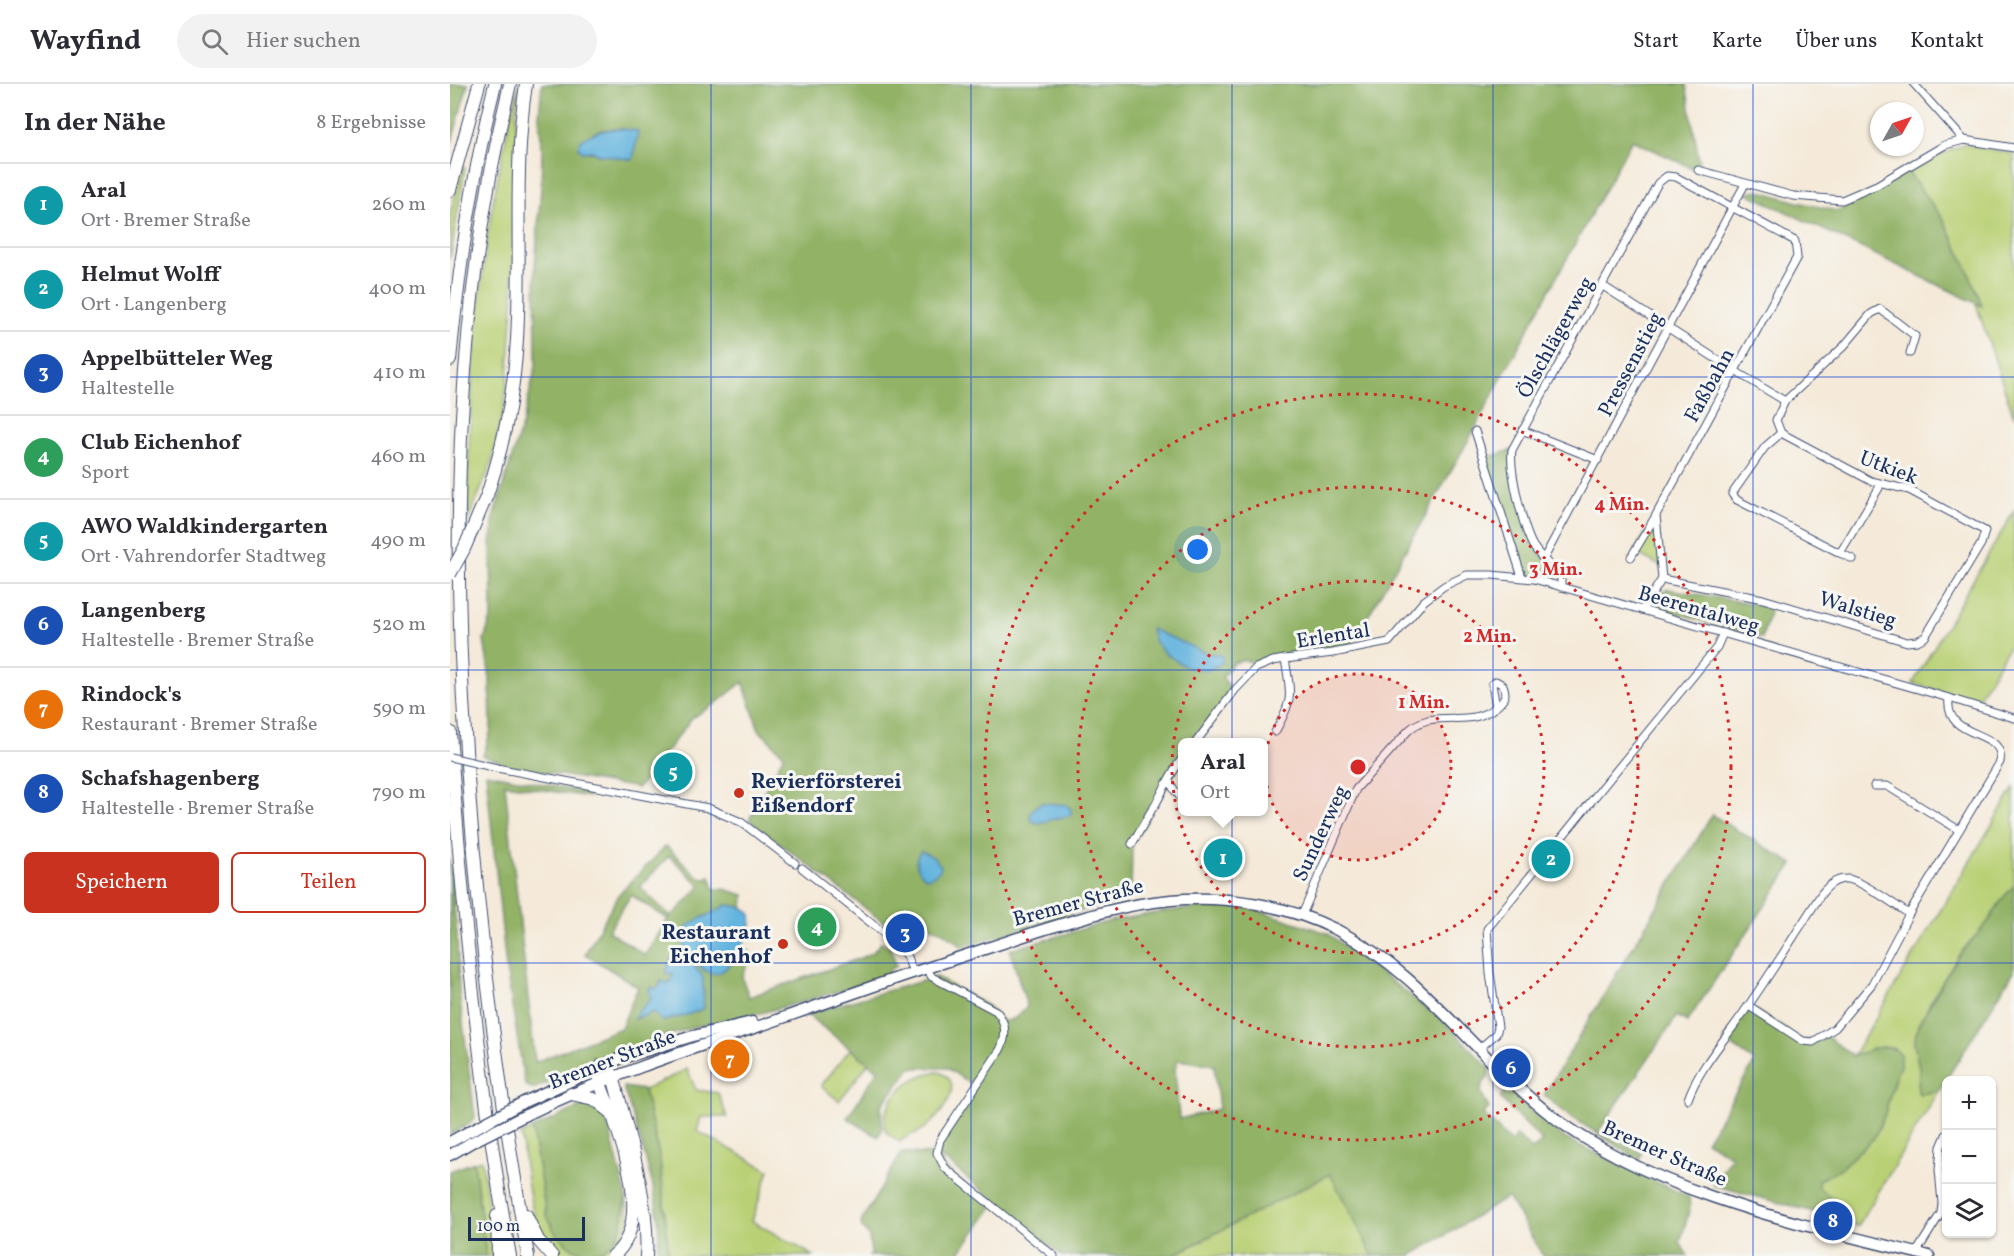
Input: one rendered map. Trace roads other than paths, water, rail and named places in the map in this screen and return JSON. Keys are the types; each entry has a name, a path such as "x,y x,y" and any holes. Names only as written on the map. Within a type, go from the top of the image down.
{"highway":[{"path":"450,190 479,84"},
{"path":"450,360 462,249 482,134 495,84"},
{"path":"510,84 496,137 482,213 472,288 461,412 458,538 462,689 484,962 514,1177 528,1256"},
{"path":"450,574 464,549 487,495 501,453 509,407 517,340 519,147 526,84"},
{"path":"450,732 470,972 496,1179 510,1256"},
{"path":"613,1256 628,1237 632,1227 633,1209 629,1177 612,1113 600,1081 599,1073 602,1065 613,1076 642,1198 647,1240 646,1256"},
{"path":"570,1094 594,1099 612,1113"},
{"path":"514,1177 533,1230 543,1248 552,1256"},
{"path":"496,1179 498,1256"}],"main road":[{"name":"Bremer Straße","path":"450,1155 525,1115 600,1081 913,972 1128,905 1173,899 1209,899 1261,904 1302,915 1337,930 1373,952 1401,973 1445,1013 1544,1110 1603,1150 1649,1172 1736,1205 1887,1250 1929,1256"},
{"name":"Bremer Straße","path":"450,1142 524,1101 602,1065 693,1036 794,1014"}],"street":[{"path":"1914,84 1964,140"},
{"path":"1698,170 1793,196 1842,200 1877,184 1945,146 1964,140 2014,148"},
{"name":"Ölschlägerweg","path":"1561,586 1559,574 1543,560 1532,544 1526,529 1511,463 1512,450 1521,429 1603,286 1658,183 1667,176 1676,177 1734,207"},
{"name":"Pressenstieg","path":"1543,560 1745,184"},
{"name":"Faßbahn","path":"1631,557 1797,257 1795,241 1734,207"},
{"path":"1603,286 1785,401"},
{"path":"1853,559 1737,500 1732,494 1765,447 1781,433 1776,420 1785,401 1844,346 1871,314 1880,309 1915,336 1910,352"},
{"path":"1521,429 1598,460"},
{"path":"1475,431 1522,577"},
{"name":"Utkiek","path":"1781,433 1879,484 1909,490 1985,531"},
{"path":"1840,553 1879,488 1879,484"},
{"path":"1642,610 1662,579 1656,515"},
{"name":"Walstieg","path":"1662,579 1763,598 1912,642 1921,639 1930,630 1981,544 1985,531"},
{"name":"Erlental","path":"1199,738 1248,675 1264,665 1285,659 1333,653 1389,642 1424,601 1444,585 1467,575 1522,577"},
{"name":"Beerentalweg","path":"1522,577 1561,586 2014,718"},
{"path":"1479,1048 1496,1034 1498,1027 1490,973 1487,928 1717,646 1723,633"},
{"path":"1275,732 1288,708 1291,695 1285,659"},
{"path":"1749,1006 1790,1034 1803,1041 1813,1042 1835,1028 1866,993 1909,914 1999,765 2001,756 1999,748 1995,743 1953,720 1949,711 1949,698"},
{"name":"Sunderweg","path":"1302,915 1356,789 1408,731 1415,724 1430,720 1482,716 1496,707"},
{"path":"450,756 497,768 708,807 741,822 795,863"},
{"path":"1132,844 1178,764"},
{"path":"1169,780 1178,794"},
{"path":"1874,786 1887,786 1959,830"},
{"path":"802,868 896,943 907,957 913,972"},
{"path":"1688,1099 1691,1089 1703,1071 1749,1006 1822,893 1833,882 1847,879 1857,881 1909,914"},
{"path":"926,968 932,977 996,1011 1001,1016 1005,1029 1004,1042 1000,1050 940,1140 937,1154 945,1168 1054,1256"},
{"path":"1916,1253 1941,1213 1939,1170 1942,1145"}],"water":[{"path":"623,129 638,131 633,160 597,154 592,151 583,152 578,148 581,140 592,134"},
{"path":"1151,629 1206,653 1220,655 1223,659 1222,663 1208,670 1186,667 1166,654 1155,642"},
{"path":"1041,803 1067,805 1071,810 1071,815 1038,823 1032,821 1030,816 1033,809"},
{"path":"921,851 933,857 941,866 940,870 927,878 916,862"},
{"path":"726,905 741,907 750,913 750,928 728,966 717,973 707,972 682,942 682,934 693,922"},
{"path":"684,952 703,977 704,1008 664,1021 654,1012 634,1019 651,999 649,988 657,989 662,981 671,982 673,973 666,974 669,964 674,954"}],"place":[{"name":"AWO Waldkindergarten","path":"673,772"},
{"name":"Revierförsterei Eißendorf","path":"739,793"},
{"name":"Aral","path":"1223,858"},
{"name":"Helmut Wolff","path":"1551,859"},
{"name":"Club Eichenhof","path":"817,927"},
{"name":"Appelbütteler Weg","path":"905,933"},
{"name":"Restaurant Eichenhof","path":"783,944"},
{"name":"Rindock's","path":"730,1059"},
{"name":"Langenberg","path":"1511,1068"},
{"name":"Schafshagenberg","path":"1833,1221"}]}
